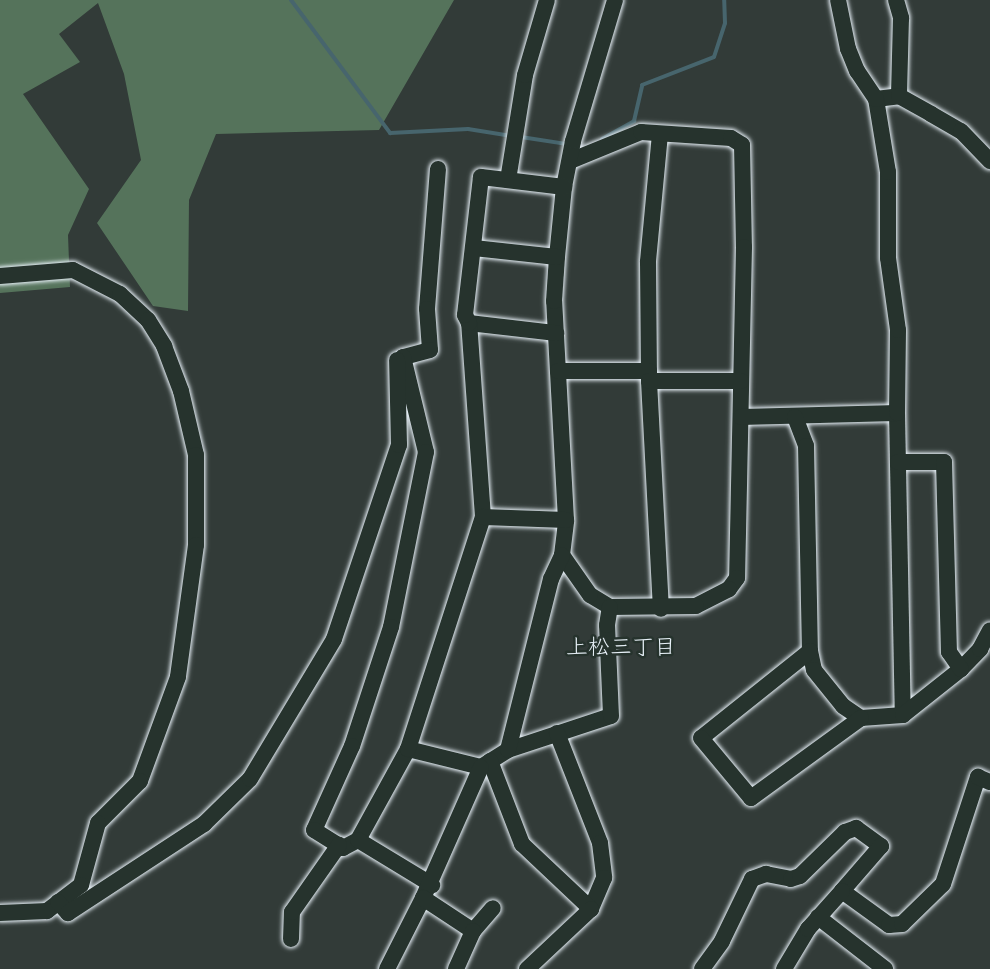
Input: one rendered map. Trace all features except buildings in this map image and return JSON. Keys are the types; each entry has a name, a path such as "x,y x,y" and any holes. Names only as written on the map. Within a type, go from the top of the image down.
{"street":[{"path":"508,180 525,75 547,0"},
{"path":"508,750 551,579 562,555 566,520 556,333 557,257 564,187 595,60 615,0"},
{"path":"838,0 856,71 876,99 888,172 888,258 898,330 897,413 903,715"},
{"path":"896,0 901,18 898,96"},
{"path":"876,99 898,96 961,130 990,161"},
{"path":"562,555 590,595 610,607 661,609 696,606 729,589 737,578 741,417 742,145 731,138 641,132 570,161"},
{"path":"660,134 648,262 649,376 661,609"},
{"path":"58,902 68,913 204,824 250,779 334,639 396,454 397,358 430,350 427,309 438,169"},
{"path":"403,357 426,452 391,627 352,746 314,830 343,848 358,840 408,749 483,517 469,323 465,315 481,177 564,187"},
{"path":"474,248 557,257"},
{"path":"0,276 73,270 127,300 148,320 164,346 181,391 195,455 196,545 178,677 140,780 98,823 81,885 46,910 0,913"},
{"path":"469,323 556,333"},
{"path":"558,371 741,381"},
{"path":"741,417 897,413"},
{"path":"795,417 806,446 810,651 814,670 843,706 861,718"},
{"path":"898,462 944,462 949,652 961,669"},
{"path":"483,517 566,520"},
{"path":"387,969 428,892 485,764 508,750 611,716 607,625 610,607"},
{"path":"810,651 701,738 751,798 861,718 903,715 961,669 981,649 990,630"},
{"path":"527,969 591,909 604,878 600,843 557,733"},
{"path":"408,749 485,764"},
{"path":"485,764 522,844 591,909"},
{"path":"842,891 889,925 902,924 943,884 978,777 990,782"},
{"path":"702,969 722,941 752,879 766,874 791,879 800,876 845,832 856,828 881,846 818,917 784,969"},
{"path":"358,840 428,892 473,931"},
{"path":"291,939 292,912 339,845"},
{"path":"456,969 473,931 493,908"},
{"path":"818,917 885,969"}],"green space":[{"path":"0,0 454,0 379,130 216,134 189,200 188,311 153,306 97,223 141,160 124,74 98,3 59,34 80,62 23,94 89,189 68,235 70,287 0,293"}],"waterway":[{"path":"291,0 390,133 468,129 511,136"},
{"path":"602,139 634,121 642,85 714,57 725,23 724,0"},
{"path":"521,137 567,144"}],"district":[{"name":"上松三丁目","path":"621,651"}]}
